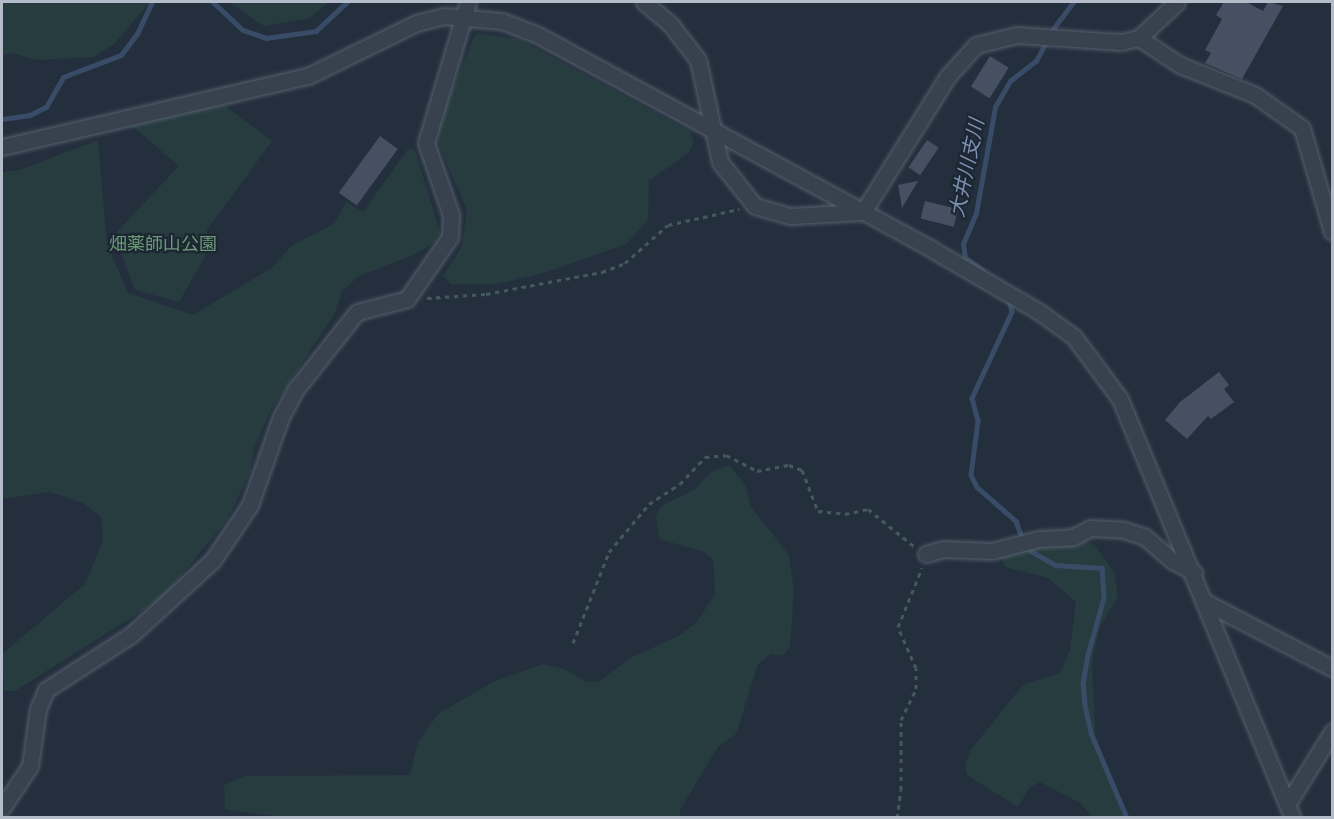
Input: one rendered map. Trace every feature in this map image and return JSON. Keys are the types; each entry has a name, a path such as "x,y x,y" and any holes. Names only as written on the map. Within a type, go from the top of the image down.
{"street":[{"path":"644,2 671,25 698,60 717,134 720,162 755,206 791,216 863,212"},
{"path":"863,212 964,57 989,39 1041,36 1096,43 1139,38 1177,2"},
{"path":"2,808 30,766 38,709 46,690 138,630 213,560 250,505 281,417 296,389 357,312 407,299 450,237 451,215 426,143 466,9"},
{"path":"2,147 308,76 416,23 466,9 536,34 933,250 1038,311 1074,337 1120,399 1207,603 1291,810"},
{"path":"1139,38 1180,65 1255,95 1302,128 1332,232"},
{"path":"926,554 943,549 992,550 1038,539 1073,537 1091,528 1124,530 1145,537 1173,561 1194,572"},
{"path":"1207,603 1330,662"},
{"path":"1291,810 1332,732"}],"path":[{"path":"407,299 486,294 602,272 625,263 668,225 755,206"},
{"path":"573,643 609,552 649,504 680,484 705,457 726,455 757,471 789,465 802,470 818,511 845,514 868,509 926,554 898,627 916,668 916,689 901,720 901,790 897,818"}],"green space":[{"path":"2,2 150,2 114,44 94,57 37,60 12,53 2,56"},
{"path":"229,2 329,2 310,18 264,26"},
{"path":"476,33 519,39 690,131 694,142 689,152 649,181 648,220 626,244 544,273 497,284 451,284 443,276 462,246 467,210 439,145 439,120"},
{"name":"畑薬師山公園","path":"220,102 272,141 207,230 205,257 179,302 135,290 114,235 179,166 130,124"},
{"path":"98,140 107,244 128,293 193,315 273,267 291,246 334,224 346,202 363,212 408,149 415,150 440,232 434,243 413,255 359,276 342,291 335,313 269,414 254,449 251,471 227,520 163,598 15,691 4,691 2,654 85,584 103,540 101,517 83,503 50,492 2,499 2,172 20,170"},
{"path":"729,465 745,484 751,507 789,555 794,590 790,647 782,656 771,654 758,664 736,734 718,747 680,810 680,817 288,818 225,809 224,785 246,776 410,775 418,742 438,714 495,681 543,664 565,669 586,682 598,682 632,657 677,637 696,623 715,594 713,559 704,552 659,539 656,516 661,506 694,490 710,473"},
{"path":"1072,536 1094,544 1114,572 1118,596 1100,627 1092,661 1096,748 1129,817 1093,817 1080,803 1040,782 1030,787 1018,807 967,775 965,764 970,751 1017,692 1025,684 1060,673 1070,650 1076,602 1048,578 1005,567 1001,556"}],"building":[{"path":"1224,2 1246,2 1263,11 1268,2 1283,6 1242,79 1205,63 1211,53 1205,50 1222,19 1216,15"},
{"path":"990,56 1009,68 990,98 971,87"},
{"path":"380,136 398,149 357,206 339,193"},
{"path":"927,140 939,148 920,175 909,167"},
{"path":"918,181 902,208 898,185"},
{"path":"925,201 958,209 954,227 921,218"},
{"path":"1219,372 1229,385 1224,389 1234,402 1211,419 1208,416 1187,439 1165,420 1180,402"}],"waterway":[{"path":"2,119 30,115 46,107 63,77 121,55 137,34 152,2"},
{"path":"213,2 243,30 266,38 316,31 347,2"},
{"name":"大井川支川","path":"1050,33 1073,2"},
{"name":"大井川支川","path":"983,271 965,258 963,244 976,213 995,107 1010,81 1036,61 1047,40"},
{"name":"大井川支川","path":"1009,300 1012,312 972,398 978,421 971,475 977,487 1016,521 1026,548 1056,565 1102,568 1104,598 1083,682 1085,706 1091,733 1127,818"}]}
